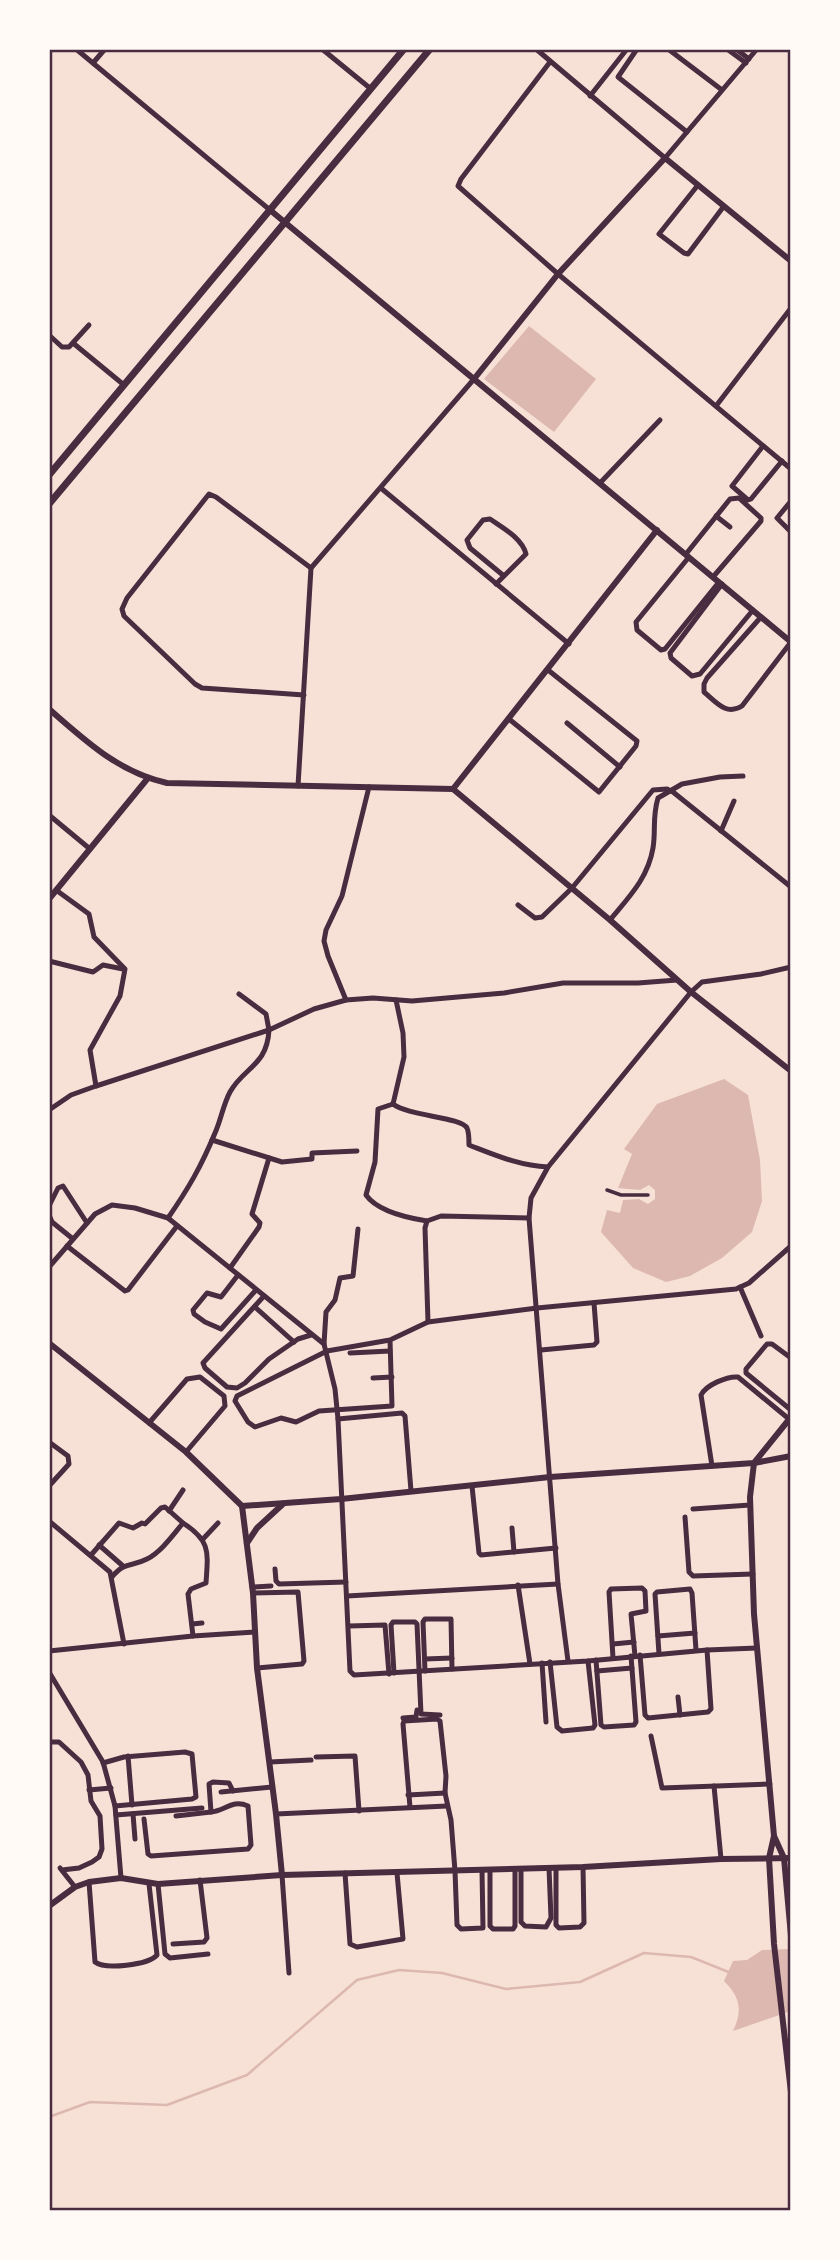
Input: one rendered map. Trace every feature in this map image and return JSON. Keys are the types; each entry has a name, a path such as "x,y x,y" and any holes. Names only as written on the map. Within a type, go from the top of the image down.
{"main road":[{"path":"49,475 403,49"},
{"path":"49,504 430,49"},
{"path":"113,398 127,411"}],"street":[{"path":"76,49 657,530 791,642 742,706 735,711 726,710 704,692 704,684 761,617"},
{"path":"93,63 105,49"},
{"path":"322,49 371,89"},
{"path":"536,49 791,261"},
{"path":"590,96 627,49"},
{"path":"637,49 618,77 687,132"},
{"path":"668,49 723,90"},
{"path":"674,49 723,90"},
{"path":"727,49 747,61"},
{"path":"736,49 747,61"},
{"path":"298,786 311,568 382,489 558,274 665,158 757,49"},
{"path":"550,62 458,186 558,274 791,469"},
{"path":"698,185 659,234 688,254 724,206"},
{"path":"716,406 791,308"},
{"path":"49,335 64,348 69,347 89,325"},
{"path":"73,343 124,385"},
{"path":"600,483 660,420"},
{"path":"763,446 732,486 748,500 783,462"},
{"path":"754,500 783,462"},
{"path":"382,489 569,644"},
{"path":"304,695 202,688 124,616 122,609 127,598 206,496 211,494 311,568"},
{"path":"712,577 761,521 761,518 738,498 730,499 716,516 636,622 637,630 657,648 665,649 720,583"},
{"path":"791,501 777,518 791,533"},
{"path":"716,516 730,527"},
{"path":"496,584 504,576 526,554 524,546 490,519 483,520 467,540 470,548 504,576"},
{"path":"453,789 657,530"},
{"path":"720,583 670,653 671,658 692,676 700,674 753,610"},
{"path":"509,719 599,792 636,746 637,741 548,670"},
{"path":"49,709 95,749 131,772 167,783 453,789 610,920 691,992 791,1071"},
{"path":"566,723 620,766"},
{"path":"610,920 644,878 653,847 653,815 658,798 682,784 743,776"},
{"path":"49,899 148,778"},
{"path":"346,1000 324,941 326,930 342,896 369,788"},
{"path":"518,905 535,918 542,917 572,888 653,790 670,791 790,883"},
{"path":"721,831 734,801"},
{"path":"49,815 90,849"},
{"path":"56,890 89,914 94,937 125,969"},
{"path":"49,961 93,972 103,965 125,969"},
{"path":"568,1661 558,1584 530,1218 531,1198 548,1167 702,982 791,967"},
{"path":"96,1086 90,1050 120,996 125,969"},
{"path":"49,1110 71,1095 269,1030 314,1009 346,1000 449,999 563,983 677,980"},
{"path":"168,1218 195,1179 234,1086 261,1059 269,1030 267,1014 239,994"},
{"path":"393,1104 404,1057 403,1033 396,1000"},
{"path":"393,1104 419,1114 459,1121 467,1128 469,1145 510,1160 548,1167"},
{"path":"393,1104 378,1109 374,1162 366,1195 370,1200 404,1217 427,1221 441,1216 530,1218"},
{"path":"212,1140 282,1162 312,1159 312,1153 357,1151"},
{"path":"230,1268 259,1227 260,1223 251,1214 269,1158"},
{"path":"49,1206 58,1188 63,1186 87,1223"},
{"path":"607,1190 621,1195 648,1195"},
{"path":"49,1267 98,1212 112,1205 123,1205 168,1218 324,1344"},
{"path":"49,1215 52,1222 73,1239"},
{"path":"427,1221 428,1322"},
{"path":"67,1246 125,1291 177,1226"},
{"path":"358,1229 353,1276 340,1278 337,1283 335,1300 326,1312 324,1344 335,1389 338,1419 350,1671 354,1675 391,1673 588,1661 696,1650 757,1648"},
{"path":"390,1340 392,1406 319,1411 296,1422 281,1418 255,1427 248,1422 234,1401 237,1396 327,1351 390,1340 428,1322 740,1287 749,1283 791,1246"},
{"path":"238,1275 221,1297 207,1293 193,1310 194,1314 218,1330 221,1329 256,1290"},
{"path":"740,1287 761,1335"},
{"path":"264,1296 203,1363 226,1387 237,1388 269,1359 294,1342 312,1335"},
{"path":"541,1350 594,1345 597,1342 594,1303"},
{"path":"255,1307 294,1342"},
{"path":"49,1343 186,1452 242,1506 253,1590 257,1668 276,1814 289,1973"},
{"path":"791,1358 772,1344 767,1344 746,1369 746,1373 791,1410"},
{"path":"350,1353 390,1351"},
{"path":"712,1466 701,1395 704,1390 732,1376 738,1377 790,1418 754,1463 750,1505 757,1648 774,1836 769,1858 774,1944 791,2092"},
{"path":"149,1423 187,1379 200,1377 224,1396 225,1406 186,1452"},
{"path":"373,1378 392,1377"},
{"path":"338,1419 402,1413 405,1416 411,1491"},
{"path":"49,1442 68,1456 69,1460 69,1464 49,1486"},
{"path":"242,1506 341,1499 550,1477 754,1463 791,1456"},
{"path":"472,1486 481,1555 556,1548"},
{"path":"169,1511 183,1490"},
{"path":"247,1543 257,1528 284,1503"},
{"path":"693,1509 750,1505"},
{"path":"91,1555 119,1523 133,1528 145,1524 161,1508 169,1511 203,1539 207,1550 206,1583 191,1589 188,1594 193,1636"},
{"path":"685,1517 689,1572 692,1576 753,1574"},
{"path":"49,1521 106,1568 112,1577 124,1644"},
{"path":"112,1577 123,1566 146,1560 183,1523"},
{"path":"203,1539 218,1523"},
{"path":"512,1528 514,1552"},
{"path":"99,1545 123,1566"},
{"path":"275,1569 276,1581 279,1584 346,1582"},
{"path":"347,1596 558,1584"},
{"path":"518,1585 530,1664"},
{"path":"253,1590 271,1586"},
{"path":"613,1658 611,1589 642,1588 645,1591 646,1611 631,1614 635,1656 645,1715 648,1718 708,1712 711,1709 707,1650"},
{"path":"659,1654 657,1592 690,1589 696,1650"},
{"path":"253,1590 298,1592 304,1661 302,1664 257,1668"},
{"path":"403,1718 416,1717 417,1714 419,1671 425,1659 425,1619 449,1618 452,1669"},
{"path":"391,1673 393,1622 415,1622 421,1714 440,1715"},
{"path":"192,1624 202,1623"},
{"path":"349,1626 382,1624 387,1627 391,1673"},
{"path":"49,1651 255,1632"},
{"path":"658,1636 695,1633"},
{"path":"612,1644 634,1642"},
{"path":"596,1660 601,1724 604,1727 634,1725 636,1722 632,1668 635,1656"},
{"path":"425,1659 452,1658"},
{"path":"550,1662 558,1727 562,1731 593,1728 595,1725 588,1661"},
{"path":"542,1663 546,1722"},
{"path":"597,1671 632,1668"},
{"path":"49,1672 103,1763 115,1806 121,1878"},
{"path":"678,1697 680,1715"},
{"path":"410,1807 403,1724 404,1721 437,1719 440,1721 446,1776 444,1793 451,1820 456,1871 457,1925 461,1929 483,1928 486,1870"},
{"path":"651,1735 662,1788 770,1784"},
{"path":"49,1742 58,1742 81,1762 88,1775 91,1801 100,1816 102,1849 99,1857 85,1866 61,1869 75,1887"},
{"path":"103,1763 128,1756 192,1754 197,1797 115,1806"},
{"path":"128,1756 132,1805"},
{"path":"270,1762 355,1756 359,1811"},
{"path":"211,1812 209,1784 229,1783 233,1791"},
{"path":"714,1786 721,1859"},
{"path":"221,1792 272,1787"},
{"path":"89,1790 111,1788"},
{"path":"408,1795 444,1793"},
{"path":"144,1819 148,1854 151,1856 248,1849 251,1845 248,1806 229,1804 219,1812 176,1816"},
{"path":"276,1814 447,1806"},
{"path":"116,1815 202,1808"},
{"path":"133,1814 135,1839"},
{"path":"774,1836 788,1858 791,1936"},
{"path":"49,1906 75,1887 89,1882 121,1878 158,1884 282,1875 583,1867 788,1858"},
{"path":"553,1868 556,1925 559,1928 580,1927 584,1923 583,1867"},
{"path":"518,1869 522,1922 525,1926 546,1927 551,1918 553,1868"},
{"path":"486,1870 490,1926 493,1929 513,1929 518,1869"},
{"path":"345,1873 350,1944 357,1947 403,1939 397,1873"},
{"path":"173,1944 204,1942 207,1938 200,1880"},
{"path":"89,1882 95,1962 99,1966 148,1962 158,1955 149,1884"},
{"path":"158,1884 165,1954 170,1958 208,1954"}],"shaded area":[{"path":"529,326 596,379 554,432 484,379"},
{"path":"724,1079 748,1095 760,1160 762,1201 752,1232 722,1258 690,1276 666,1282 633,1268 601,1232 607,1210 620,1213 623,1200 639,1199 648,1204 655,1199 655,1190 649,1185 640,1190 618,1188 632,1154 624,1149 657,1104"},
{"path":"791,1949 791,2011 733,2031 739,2010 737,1998 724,1981 733,1961 747,1960 762,1950"}],"waterway":[{"path":"49,2117 90,2102 167,2105 247,2075 357,1980 399,1970 442,1973 506,1989 580,1982 644,1953 691,1957 731,1973"}]}
